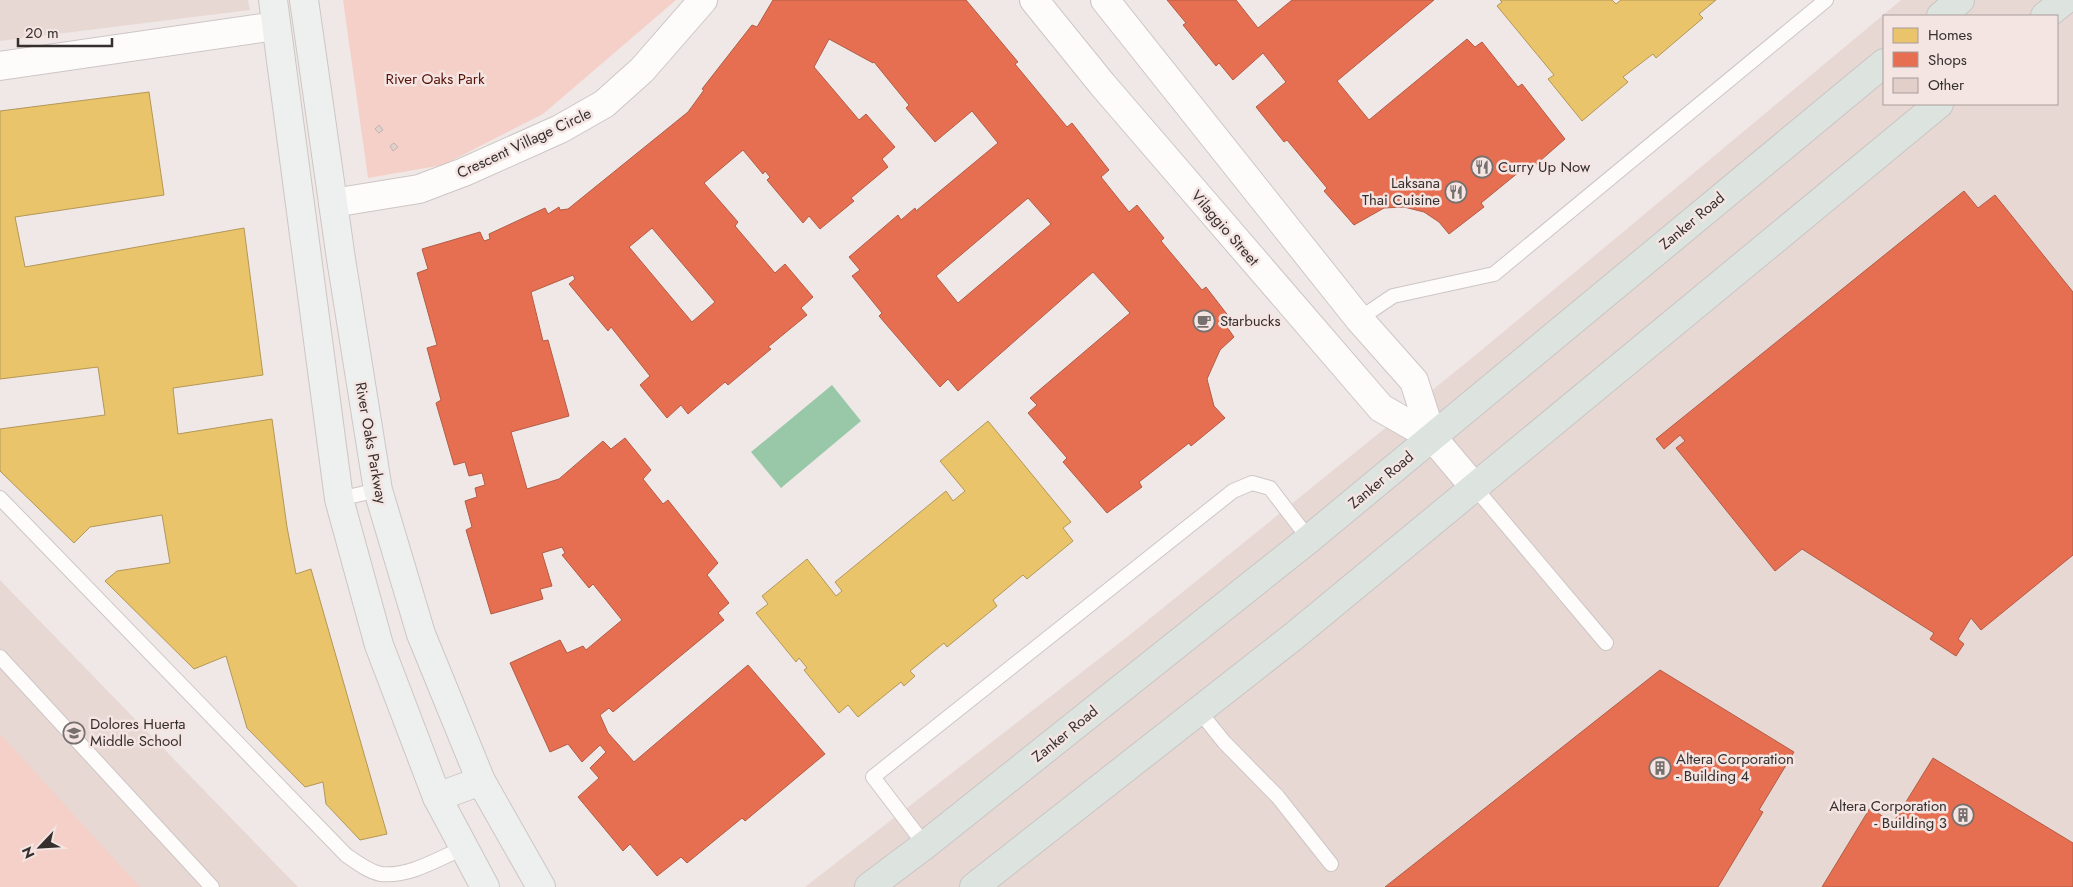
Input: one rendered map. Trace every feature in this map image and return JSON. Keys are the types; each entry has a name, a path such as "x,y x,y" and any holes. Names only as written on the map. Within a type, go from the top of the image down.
{"main road":[{"path":"1941,15 1960,0"},
{"path":"2046,15 2064,0"},
{"name":"Zanker Road","path":"869,887 925,845 1309,539 1883,64"},
{"path":"974,887 1200,712 1476,488 1938,105"}],"street":[{"name":"Crescent Village Circle","path":"333,203 419,189 464,172 560,129 604,104 629,82 642,70 703,0"},
{"name":"Vilaggio Street","path":"1034,0 1102,84 1381,408 1432,437 1476,488"},
{"name":"Vilaggio Street","path":"1105,0 1359,319 1414,381 1432,437"},
{"name":"River Oaks Parkway","path":"305,10 378,490 421,634 481,781 541,887"},
{"path":"0,66 274,13 305,10"},
{"path":"274,13 338,499 379,645 437,796 485,887"},
{"path":"437,796 481,781"}],"lane":[{"path":"1359,319 1393,296 1494,274 1826,0"},
{"path":"925,845 873,776 1233,491 1252,483 1270,488 1309,539"},
{"path":"1476,488 1606,643"},
{"path":"338,499 378,490"},
{"path":"0,498 346,855 380,874 400,873 417,868 463,848"},
{"path":"0,656 212,887"},
{"path":"1200,712 1224,742 1278,797 1331,864"}],"shaded area":[{"path":"0,0 248,0 250,10 0,41"},
{"path":"1901,0 2073,0 2073,887 805,887 1127,637 1478,353 1883,15 1883,105 2058,105 2058,15 1883,15"},
{"path":"832,385 861,421 781,488 751,452"},
{"name":"Dolores Huerta Middle School","path":"0,580 298,887 0,887"}],"green space":[{"name":"River Oaks Park","path":"343,0 676,0 543,114 443,165 368,178"},
{"path":"0,734 140,887 0,887"}],"building: Homes":[{"path":"1500,0 1612,0 1616,4 1621,0 1716,0 1699,14 1703,18 1656,58 1653,54 1623,77 1628,82 1582,121 1548,79 1554,75 1497,6 1502,2"},
{"path":"149,92 164,195 15,217 25,267 244,228 263,375 173,388 178,434 272,419 287,527 296,574 311,569 387,834 360,840 326,804 323,782 305,787 247,728 226,656 194,669 105,581 117,571 170,563 162,515 90,527 74,543 0,471 0,429 105,415 98,367 0,379 0,111"},
{"path":"988,421 1071,522 1063,528 1073,541 1027,579 1023,575 993,600 997,606 947,647 944,643 910,671 915,676 904,686 901,682 858,717 848,705 839,713 804,670 807,668 799,658 796,662 756,613 768,604 762,596 807,559 836,596 842,591 835,582 946,491 953,501 965,491 940,461"}],"building: Shops":[{"path":"773,0 966,0 1018,62 1015,64 1067,127 1072,123 1109,170 1101,177 1129,212 1137,205 1164,238 1161,241 1202,290 1206,287 1233,322 1227,327 1234,337 1220,350 1207,379 1214,406 1225,418 1191,446 1189,443 1139,482 1142,487 1107,513 1063,462 1067,458 1028,413 1037,405 1030,398 1130,313 1093,272 958,391 948,379 940,387 879,316 882,313 852,276 860,270 849,257 898,215 901,220 915,208 916,211 998,143 972,111 935,142 906,108 909,105 874,62 829,39 814,67 859,120 866,114 895,147 882,159 888,167 851,198 854,201 820,229 809,216 803,223 767,180 770,177 765,171 763,174 743,150 704,183 738,222 735,226 775,273 785,264 813,297 801,308 807,315 768,347 771,349 728,385 725,382 688,414 681,405 667,418 640,385 650,376 611,327 608,331 569,284 575,279 573,275 531,292 543,341 548,340 569,416 511,432 527,489 559,479 603,441 611,449 625,438 651,470 643,479 663,504 668,500 718,563 707,575 729,603 718,613 724,620 613,712 609,708 600,715 608,733 634,762 748,665 825,754 745,821 742,818 687,863 681,857 657,876 630,844 623,851 578,797 599,778 590,768 606,752 600,745 582,762 568,744 550,752 510,663 560,640 567,653 583,646 586,650 622,620 593,584 589,588 562,555 565,553 562,547 542,553 552,586 540,589 543,599 491,614 466,530 472,527 465,501 477,497 475,488 485,485 482,473 469,476 465,462 454,465 436,403 441,400 427,348 437,345 417,273 428,269 422,249 480,232 484,241 490,239 489,234 545,208 548,214 559,207 560,210 568,209 688,112 704,90 702,89 752,25 757,27","holes":["1028,198 1051,224 958,303 936,276","652,228 715,302 692,322 629,247"]},
{"path":"1167,0 1236,0 1258,28 1292,0 1434,0 1337,81 1369,120 1467,39 1475,47 1482,42 1518,87 1522,84 1565,139 1533,167 1530,163 1481,203 1484,207 1449,234 1439,222 1424,212 1404,207 1384,208 1354,225 1324,191 1327,188 1287,140 1284,142 1256,107 1286,82 1263,53 1233,80 1219,63 1216,66 1183,25 1186,23"},
{"path":"1964,191 1978,208 1995,195 2073,292 2073,555 1981,630 1971,618 1958,639 1964,644 1956,656 1930,639 1934,633 1802,549 1775,571 1676,448 1685,441 1680,435 1664,449 1656,439"},
{"name":"Altera Corporation - Building 4","path":"1660,670 1794,752 1759,810 1763,812 1718,887 1385,887"},
{"name":"Altera Corporation - Building 3","path":"1933,758 2073,843 2073,887 1822,887 1870,808 1893,823"}],"building: Other":[{"path":"379,125 383,130 379,133 375,129"},
{"path":"394,143 398,147 393,151 390,146"}],"place":[{"name":"Curry Up Now","path":"1482,167"},
{"name":"Laksana Thai Cuisine","path":"1456,192"},
{"name":"Starbucks","path":"1204,321"},
{"name":"Dolores Huerta Middle School","path":"74,733"},
{"name":"Altera Corporation - Building 4","path":"1660,768"},
{"name":"Altera Corporation - Building 3","path":"1963,815"}]}
